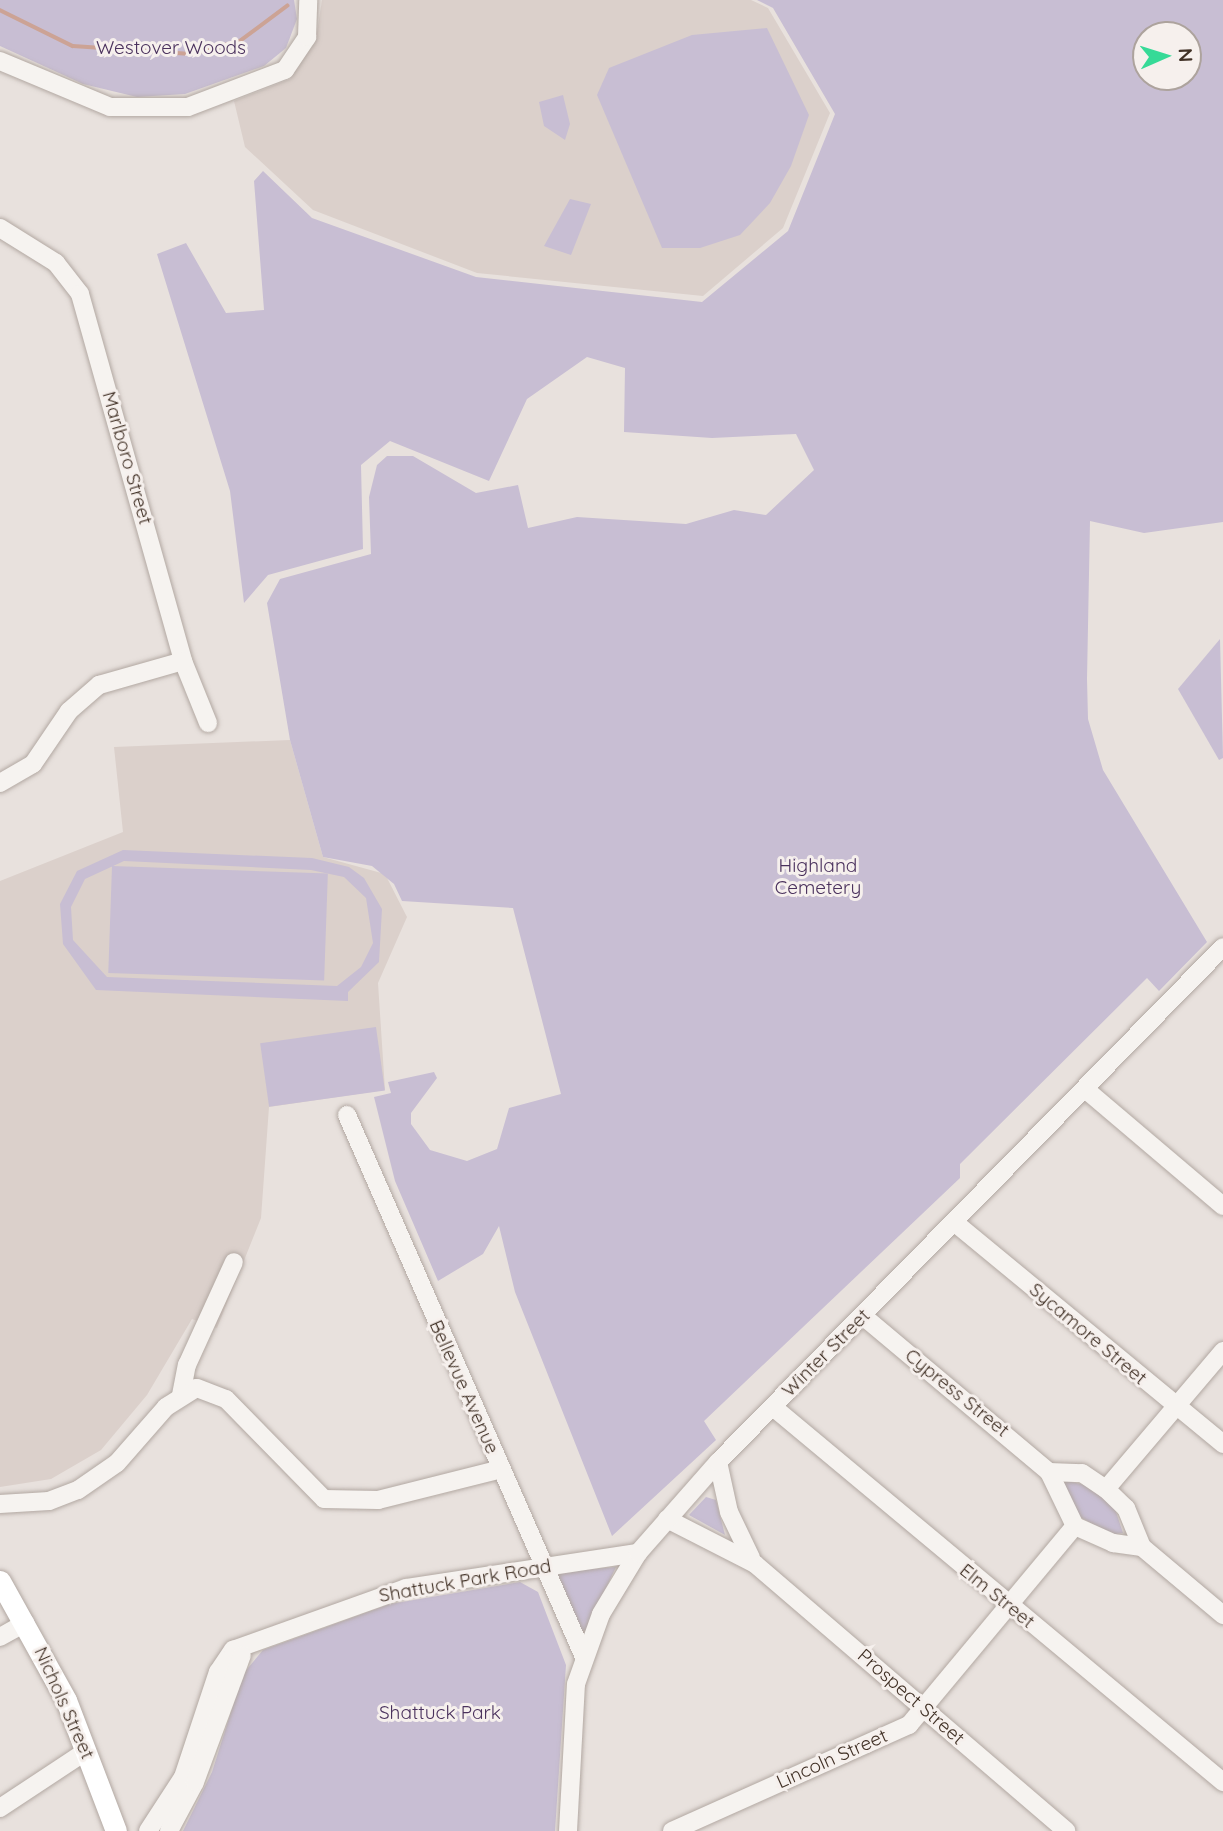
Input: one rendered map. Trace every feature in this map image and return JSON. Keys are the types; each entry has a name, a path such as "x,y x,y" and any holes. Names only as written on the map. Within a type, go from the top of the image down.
{"main road":[{"name":"Nichols Street","path":"0,1581 26,1622 86,1751 116,1831"}],"street":[{"path":"0,61 110,107 177,109 285,70 307,37 308,0"},
{"name":"Marlboro Street","path":"0,228 56,263 80,294 183,661 208,723"},
{"path":"0,783 33,764 69,711 99,685 183,661"},
{"name":"Winter Street","path":"568,1831 573,1702 584,1657 638,1553 718,1462 1223,947"},
{"path":"1085,1089 1223,1206"},
{"name":"Bellevue Avenue","path":"347,1115 584,1657"},
{"name":"Sycamore Street","path":"954,1223 1223,1444"},
{"path":"0,1520 8,1504 63,1496 92,1481 181,1395 187,1365 234,1262"},
{"name":"Cypress Street","path":"863,1316 1049,1472 1075,1525"},
{"path":"1106,1489 1223,1351"},
{"path":"181,1395 233,1409 324,1499 378,1500 501,1469"},
{"name":"Elm Street","path":"773,1407 1009,1607 1223,1782"},
{"name":"Prospect Street","path":"718,1462 736,1532 755,1564"},
{"path":"1049,1472 1082,1473 1106,1489 1126,1507 1142,1547 1223,1615"},
{"name":"Prospect Street","path":"667,1518 755,1564 1066,1831"},
{"path":"1075,1525 1113,1543 1142,1547"},
{"name":"Lincoln Street","path":"672,1831 901,1729 925,1710 1075,1525"},
{"name":"Shattuck Park Road","path":"148,1831 176,1791 232,1669 256,1640 397,1591 638,1553"},
{"path":"0,1637 26,1622"},
{"name":"Shattuck Park Road","path":"169,1831 195,1782 212,1714"},
{"path":"0,1808 86,1751"}],"shaded area":[{"path":"322,0 751,0 768,8 830,113 783,228 703,296 477,273 313,210 245,147 234,101 290,79 316,39"},
{"path":"290,740 323,857 385,874 407,917 378,983 385,1090 269,1107 261,1218 217,1328 192,1319 147,1395 101,1450 51,1479 0,1487 0,881 123,832 114,747"}],"green space":[{"name":"Westover Woods","path":"0,0 294,0 297,19 286,48 264,66 185,94 137,97 83,84 0,46"},
{"name":"Highland Cemetery","path":"757,0 1223,0 1223,522 1144,533 1090,521 1087,679 1088,719 1103,770 1207,942 1159,991 1147,978 960,1164 960,1178 704,1421 716,1440 612,1536 515,1292 499,1226 483,1254 438,1281 395,1181 374,1097 391,1093 388,1082 434,1072 437,1078 411,1113 411,1124 430,1150 467,1161 497,1149 509,1108 561,1094 513,908 402,901 394,884 372,866 323,857 290,740 267,603 280,579 371,554 369,497 377,465 387,456 413,456 476,493 518,485 528,528 577,517 686,524 734,510 766,515 814,470 796,434 712,438 624,432 625,368 587,357 527,399 489,481 390,441 361,465 363,549 268,575 244,603 230,491 157,254 186,243 226,313 264,310 254,181 263,171 312,218 476,277 702,302 788,231 835,114 773,8"},
{"path":"767,28 809,115 791,166 770,203 740,235 700,248 662,248 597,95 609,68 692,35"},
{"path":"563,95 570,124 565,140 544,126 539,102"},
{"path":"570,199 591,204 571,255 544,246"},
{"path":"1220,639 1223,758 1219,760 1178,689"},
{"path":"123,850 312,858 349,867 364,878 382,909 379,962 348,992 348,1001 96,990 63,944 60,904 77,871","holes":["124,861 311,870 344,877 366,898 373,943 361,967 337,986 107,977 73,940 71,907 85,879"]},
{"path":"112,866 328,874 324,980 108,973"},
{"path":"376,1027 385,1090 269,1107 260,1043"},
{"path":"1059,1479 1089,1486 1114,1506 1123,1533 1110,1535 1079,1516"},
{"path":"706,1497 716,1500 725,1535 689,1515"},
{"path":"616,1567 586,1630 581,1631 557,1572"},
{"name":"Shattuck Park","path":"520,1582 538,1592 566,1665 555,1831 183,1831 212,1772 243,1674 263,1650 390,1604"}],"waterway":[{"path":"0,10 73,46 191,54 240,41 287,6"}]}
